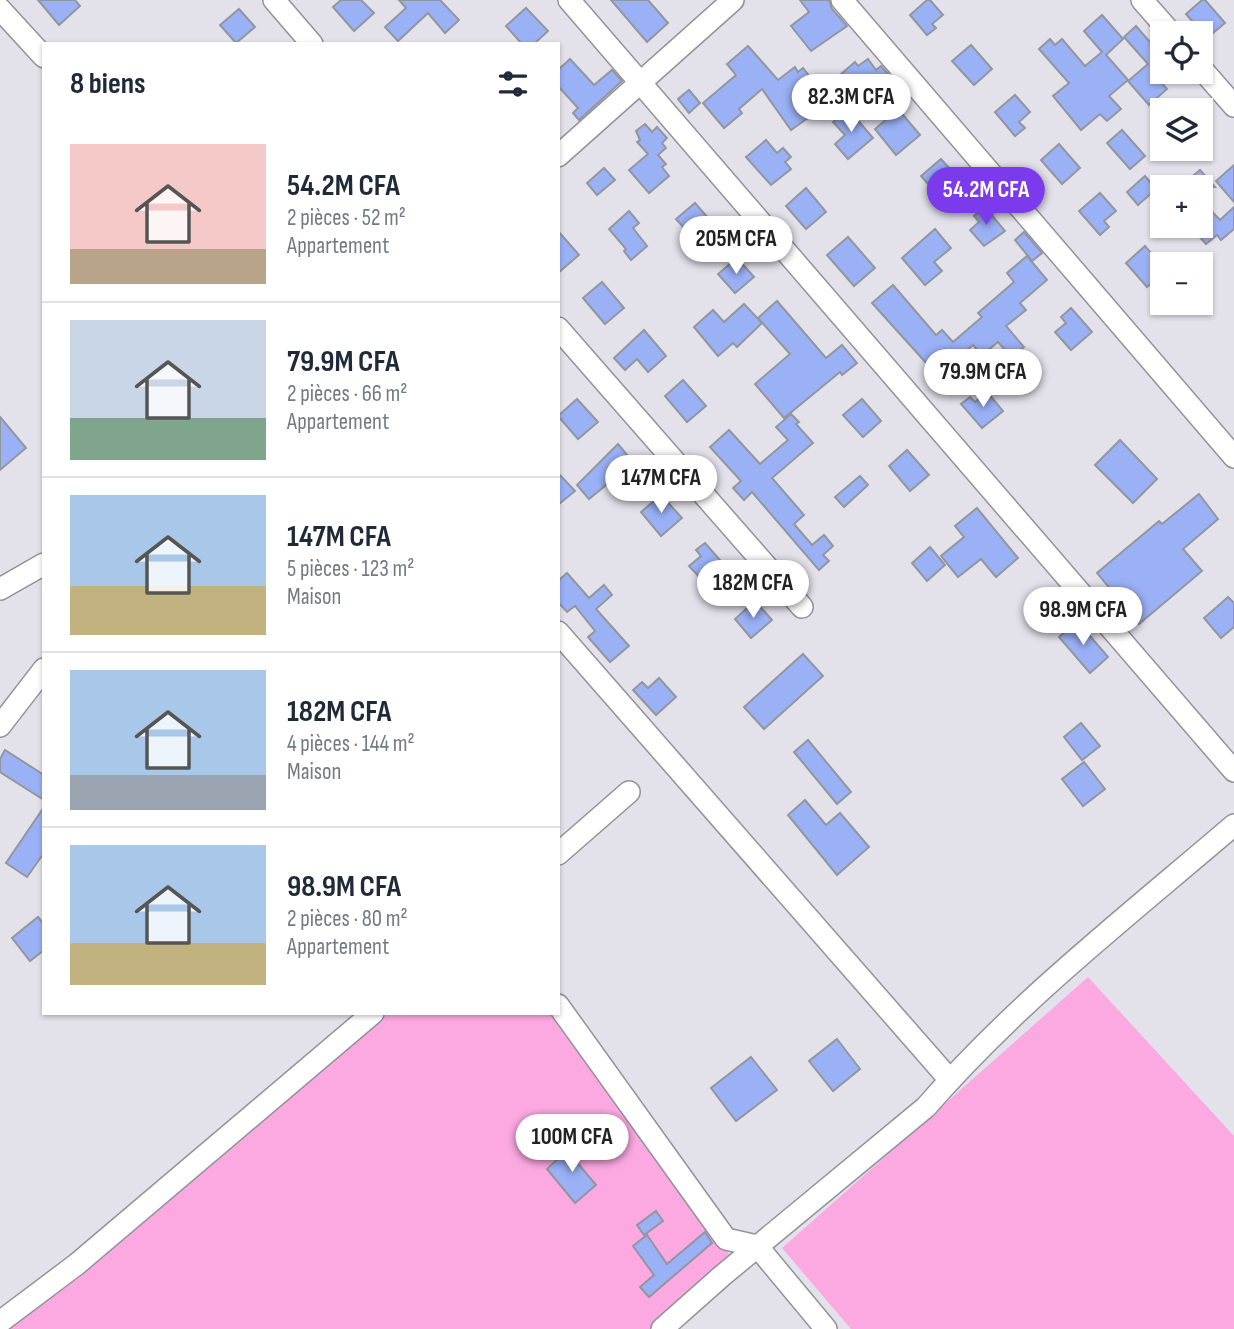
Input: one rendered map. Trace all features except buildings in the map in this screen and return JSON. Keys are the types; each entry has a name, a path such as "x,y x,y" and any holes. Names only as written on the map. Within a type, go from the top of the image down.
{"street":[{"path":"274,0 310,42"},
{"path":"569,0 1234,771"},
{"path":"560,154 733,0"},
{"path":"842,0 1234,457"},
{"path":"1142,0 1160,21"},
{"path":"0,9 42,55"},
{"path":"1213,82 1234,106"},
{"path":"560,330 802,607"},
{"path":"0,589 42,565"},
{"path":"560,634 950,1080"},
{"path":"0,726 42,672"},
{"path":"560,852 629,792"},
{"path":"662,1329 757,1246 926,1107 1032,998 1234,825"},
{"path":"560,1008 726,1238 757,1246 826,1329"},
{"path":"0,1322 77,1264 371,1015"}],"shaded area":[{"path":"1088,977 1234,1136 1234,1329 851,1329 782,1248"},
{"path":"384,1015 553,1015 732,1258 652,1329 0,1329 0,1324"}]}
